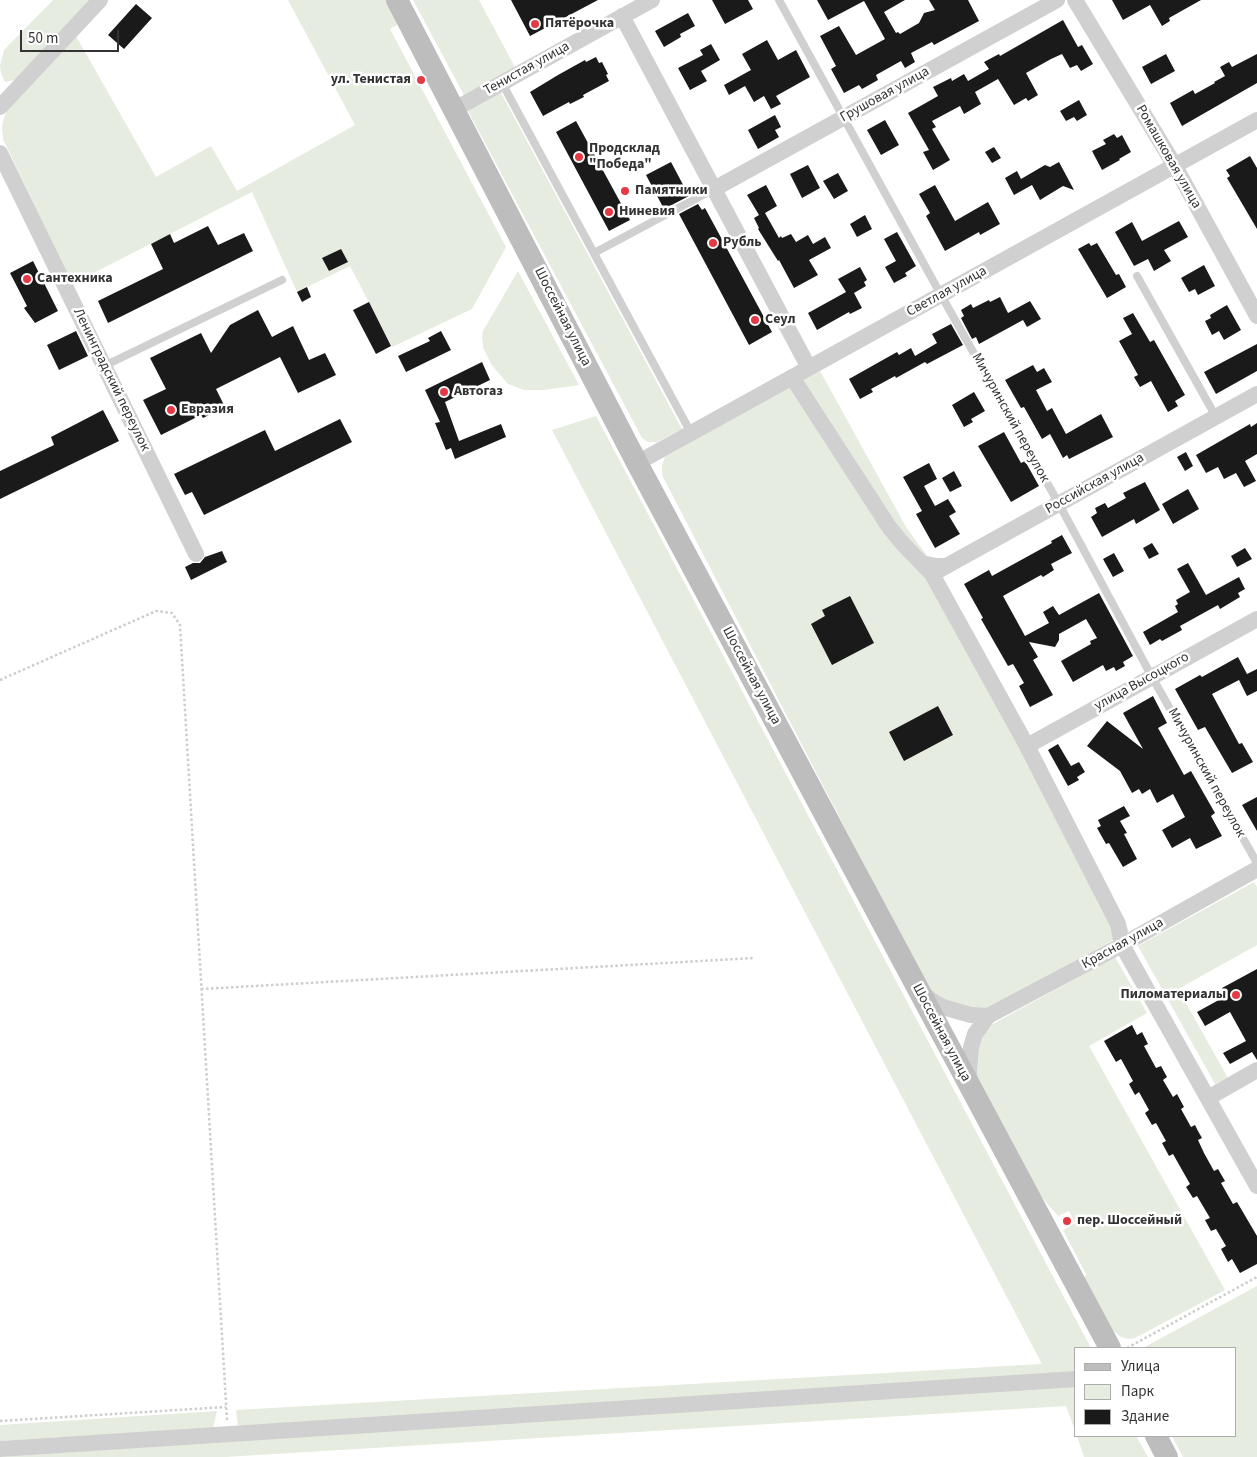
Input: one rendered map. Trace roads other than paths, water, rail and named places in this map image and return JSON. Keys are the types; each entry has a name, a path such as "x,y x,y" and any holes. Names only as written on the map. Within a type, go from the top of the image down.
{"main road":[{"name":"Шоссейная улица","path":"397,0 638,463 1109,1347"},
{"path":"1157,1437 1167,1457"}],"street":[{"path":"0,107 100,0"},
{"name":"Тенистая улица","path":"455,109 652,0"},
{"name":"Грушовая улица","path":"714,189 1057,0"},
{"name":"Ромашковая улица","path":"1074,0 1174,166 1257,316"},
{"path":"622,16 809,368"},
{"name":"Светлая улица","path":"638,463 1257,120"},
{"name":"Ленинградский переулок","path":"0,152 196,554"},
{"path":"792,377 889,527 932,574 1027,746 1118,924 1122,945 1257,1186"},
{"name":"Российская улица","path":"932,574 1257,394"},
{"name":"улица Высоцкого","path":"1027,746 1257,619"},
{"name":"Красная улица","path":"988,1016 1122,945 1257,869"},
{"path":"919,991 935,1003 946,1008 971,1015 988,1016"},
{"path":"968,1082 971,1046 975,1034 988,1016"},
{"path":"1208,1098 1257,1070"},
{"path":"0,1448 1074,1379"}],"lane":[{"name":"Мичуринский переулок","path":"779,0 941,295 1059,504 1152,677 1257,863"},
{"path":"502,83 691,433"},
{"path":"594,253 714,189"},
{"path":"1137,276 1216,417"},
{"path":"104,366 282,280"},
{"path":"917,558 942,562 963,557"}],"place":[{"name":"Пятёрочка","path":"535,24"},
{"name":"ул. Тенистая","path":"421,80"},
{"name":"Продсклад \"Победа\"","path":"579,157"},
{"name":"Памятники","path":"625,191"},
{"name":"Ниневия","path":"609,212"},
{"name":"Рубль","path":"713,243"},
{"name":"Сантехника","path":"27,279"},
{"name":"Сеул","path":"755,320"},
{"name":"Автогаз","path":"444,392"},
{"name":"Евразия","path":"171,410"},
{"name":"Пиломатериалы","path":"1236,995"},
{"name":"пер. Шоссейный","path":"1067,1221"}]}
